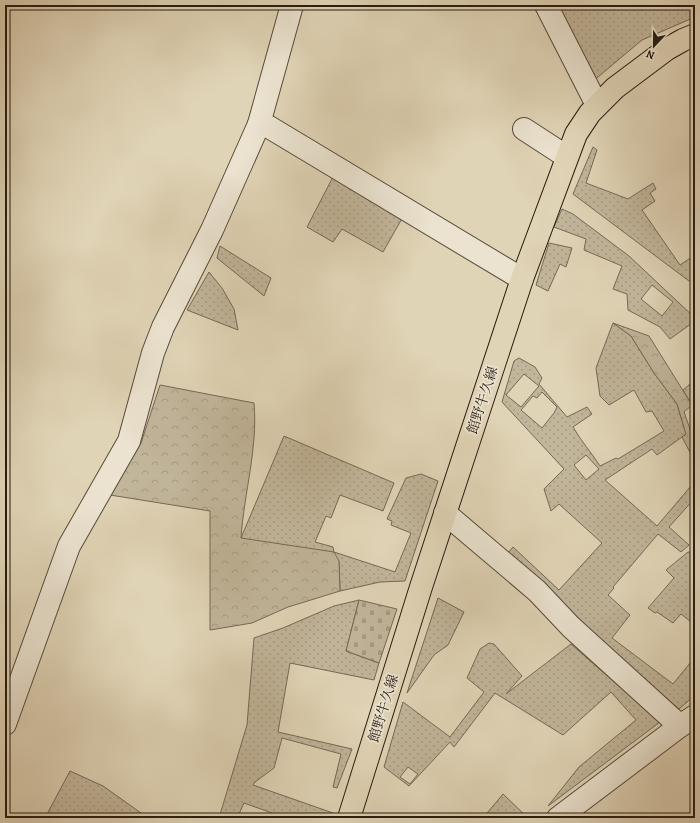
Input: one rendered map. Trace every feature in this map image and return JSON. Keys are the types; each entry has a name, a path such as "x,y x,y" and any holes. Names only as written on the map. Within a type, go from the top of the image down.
{"main road":[{"name":"館野牛久線","path":"349,818 445,513 522,279 576,134 590,113 615,88 667,49 695,35"}],"street":[{"path":"5,724 69,546 129,442 153,353 163,327 212,230 259,124 292,5"},
{"path":"546,5 597,105"},
{"path":"259,124 269,127 522,279"},
{"path":"524,129 567,157"},
{"path":"445,513 536,591 571,627 688,721 558,818"}],"green space":[{"path":"557,5 695,5 695,17 642,40 592,82"},
{"path":"593,147 597,150 586,183 628,199 653,183 656,189 650,193 655,201 642,210 680,265 695,255 695,283 693,284 573,194"},
{"path":"334,175 404,215 383,252 342,229 333,242 307,227"},
{"path":"562,209 573,214 629,256 695,318 695,321 670,339 660,327 628,310 627,294 613,289 622,266 584,250 586,239 554,227","holes":["652,285 673,302 662,316 641,299"]},
{"path":"549,243 572,248 566,267 560,264 548,291 536,285"},
{"path":"220,246 271,278 264,296 217,258"},
{"path":"209,272 222,288 234,309 238,330 187,310"},
{"path":"613,323 631,336 654,373 677,404 686,434 657,455 652,449 605,480 657,526 691,486 695,486 695,498 669,527 689,545 681,552 658,534 613,587 614,588 608,595 630,615 612,638 673,684 695,657 695,695 679,709 576,621 508,553 513,547 559,590 602,543 559,504 551,511 544,489 564,469 502,402 514,361 519,358 535,367 542,378 539,384 567,417 587,407 592,414 573,427 600,466 616,458 618,459 664,431 652,411 646,412 634,390 609,405 600,396 596,368","holes":["524,374 539,386 521,407 506,395","542,392 557,407 542,428 521,410 533,396 537,398","586,455 599,469 586,480 574,465"]},
{"path":"613,323 649,336 692,405 684,412 695,443 695,462 682,437 686,434 677,404 654,373 631,336"},
{"path":"695,380 695,403 692,405 683,390"},
{"path":"160,385 254,403 254,437 241,538 334,552 339,561 340,591 288,607 252,623 210,630 210,511 110,495 141,443"},
{"path":"284,436 394,483 383,511 340,495 331,518 326,516 315,542 333,547 334,552 395,572 411,533 391,525 392,521 387,519 406,478 421,474 438,481 405,581 380,582 340,591 339,561 241,538"},
{"path":"688,552 695,553 695,625 681,614 673,623 657,612 655,613 648,608 674,578 666,570"},
{"path":"438,598 464,612 448,645 434,655 407,693"},
{"path":"359,600 346,651 379,663 374,680 290,663 278,732 352,749 337,788 333,787 341,754 282,738 274,768 253,785 333,813 331,818 286,818 244,803 237,818 219,818 247,725 254,638 283,628 334,606"},
{"path":"359,600 397,609 379,663 346,651"},
{"path":"489,643 494,644 522,676 506,694 571,644 660,722 548,806 579,767 636,720 611,692 563,735 495,693 454,747 450,742 409,786 384,767 403,702 450,737 484,692 467,678 480,649","holes":["408,767 418,774 410,784 400,777"]},
{"path":"70,771 103,786 148,818 84,818 76,815 74,818 51,818 46,816"},
{"path":"503,794 528,818 483,818"}]}
